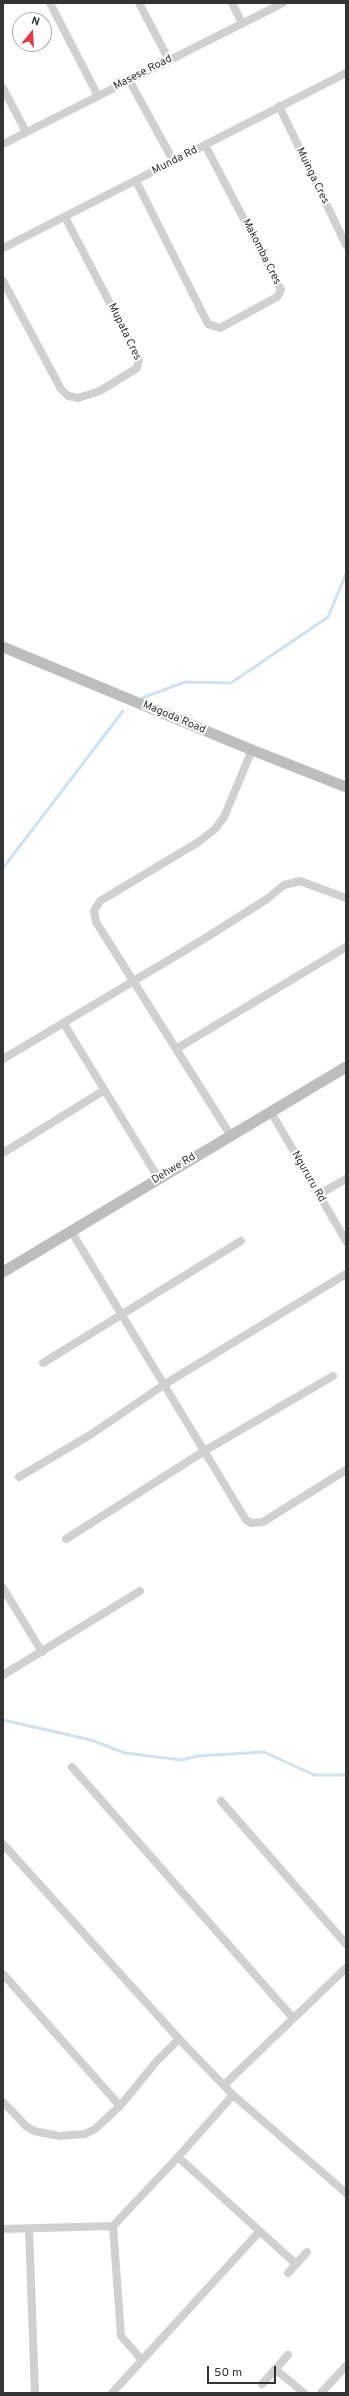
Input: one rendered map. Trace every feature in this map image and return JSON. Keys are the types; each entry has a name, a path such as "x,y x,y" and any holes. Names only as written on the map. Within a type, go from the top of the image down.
{"street":[{"path":"50,3 98,96"},
{"path":"139,3 169,60"},
{"path":"232,3 242,23"},
{"name":"Masese Road","path":"3,144 283,3"},
{"name":"Munda Rd","path":"3,248 346,73"},
{"path":"129,80 174,162"},
{"path":"3,88 26,132"},
{"name":"Muinga Cres","path":"279,106 346,245"},
{"name":"Makomba Cres","path":"136,181 208,324 220,328 277,297 280,290 205,145"},
{"name":"Mupata Cres","path":"3,281 54,376 68,396 78,398 100,391 137,368 138,359 65,217"},
{"name":"Magoda Road","path":"3,647 252,750 346,787"},
{"path":"231,1136 96,922 94,916 96,906 100,901 200,841 215,829 224,816 252,750"},
{"path":"3,1060 134,982 268,899 290,882 300,880 346,898"},
{"path":"176,1049 346,947"},
{"path":"64,1024 103,1091 159,1179"},
{"name":"Dehwe Rd","path":"3,1271 346,1067"},
{"path":"3,1153 103,1091"},
{"name":"Ngururu Rd","path":"271,1112 346,1241"},
{"path":"318,1195 346,1178"},
{"path":"71,1231 121,1315 206,1450 244,1516 251,1523 263,1522 346,1470"},
{"path":"43,1363 242,1242"},
{"path":"19,1477 90,1435 165,1384 346,1274"},
{"path":"66,1539 206,1450 333,1376"},
{"path":"3,1588 42,1652"},
{"path":"3,1675 140,1591"},
{"path":"72,1767 293,2018"},
{"path":"221,1801 346,1944"},
{"path":"3,1844 179,2039 233,2095 346,2193"},
{"path":"224,2085 346,1968"},
{"path":"3,1974 120,2106"},
{"path":"3,2102 26,2126 44,2134 59,2136 85,2134 95,2129 120,2106 156,2062 179,2039"},
{"path":"3,2230 113,2226 178,2157 233,2095"},
{"path":"178,2157 296,2264"},
{"path":"113,2226 121,2336 141,2359"},
{"path":"29,2229 35,2393"},
{"path":"112,2393 141,2359 259,2232"},
{"path":"288,2273 307,2252"},
{"path":"262,2384 288,2355"},
{"path":"321,2393 346,2366"},
{"path":"275,2369 304,2393"}],"waterway":[{"path":"142,698 185,682 231,683 328,617 346,574"},
{"path":"3,868 123,711"},
{"path":"3,1720 91,1740 125,1753 182,1760 197,1756 264,1752 314,1775 346,1775"}]}
